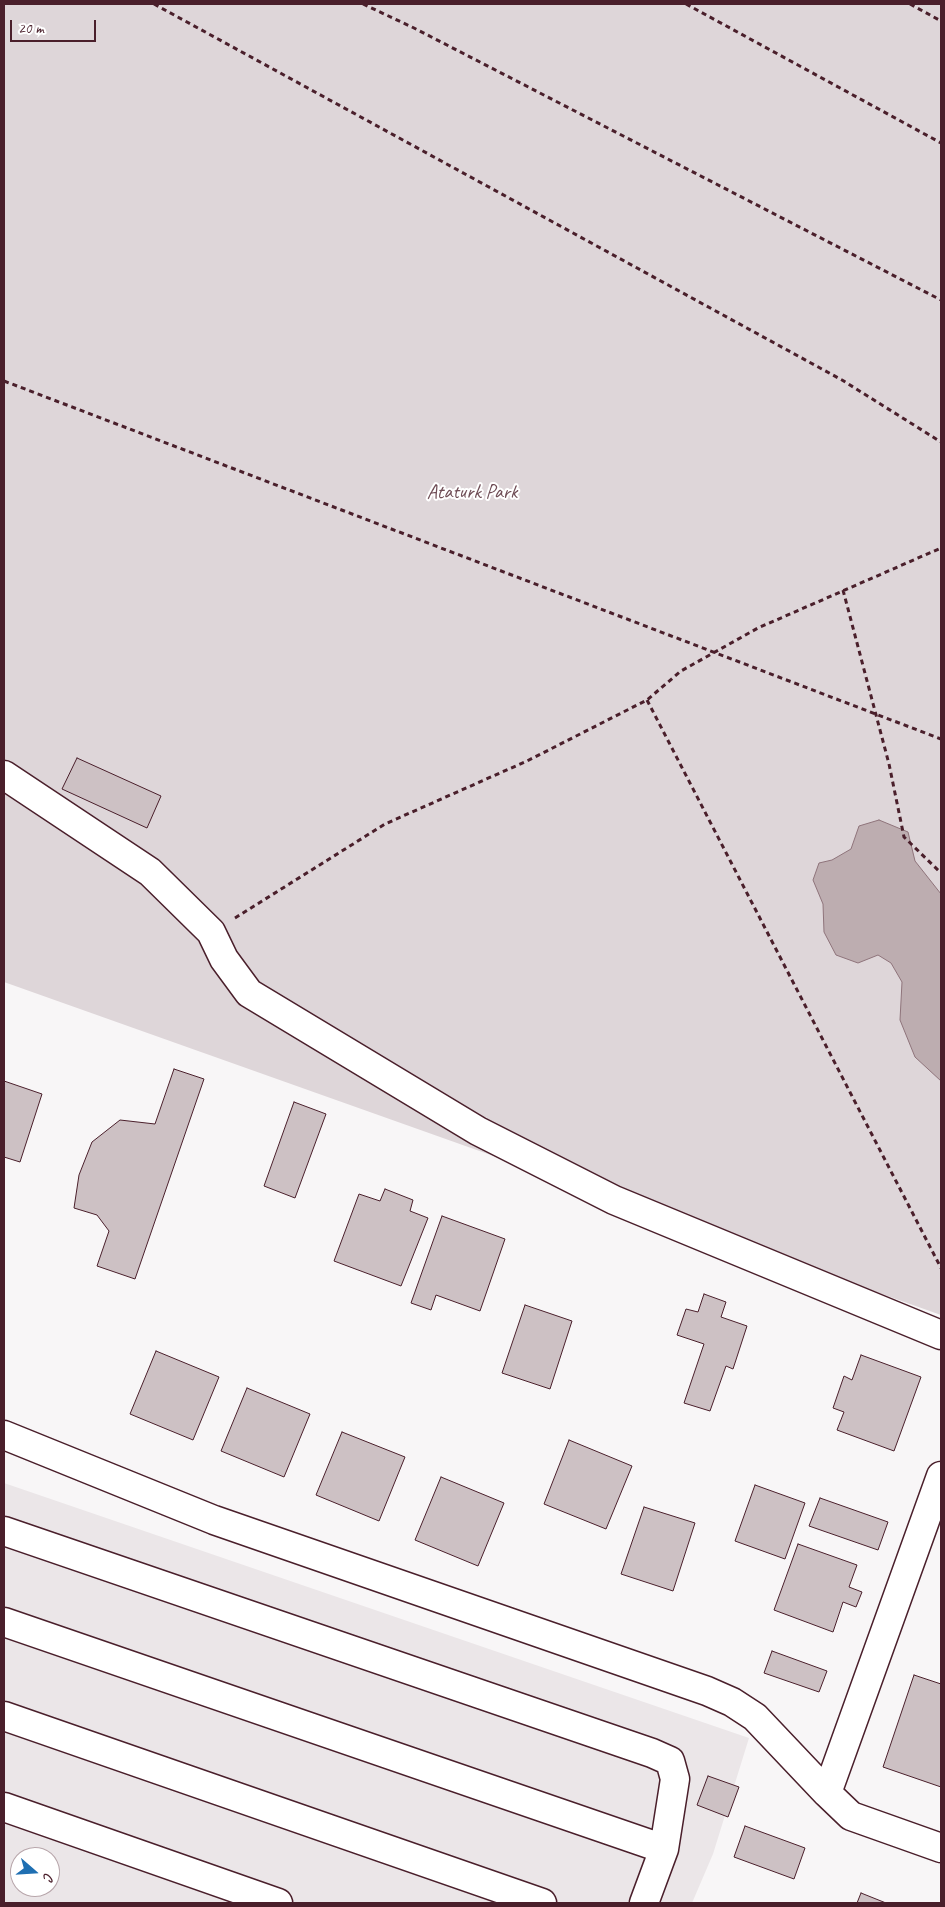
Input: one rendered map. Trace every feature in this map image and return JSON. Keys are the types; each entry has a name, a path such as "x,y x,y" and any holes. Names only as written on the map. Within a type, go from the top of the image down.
{"street":[{"path":"4,775 150,872 211,932 224,959 249,993 478,1131 614,1200 941,1335"},
{"path":"4,1435 214,1520 716,1694 755,1717 851,1816 941,1848"},
{"path":"827,1793 941,1476"},
{"path":"4,1531 643,1750 670,1761 675,1779 664,1849 644,1903"},
{"path":"4,1622 664,1849"},
{"path":"4,1716 542,1903"},
{"path":"4,1806 278,1903"}],"path":[{"path":"154,4 842,380 941,442"},
{"path":"364,4 941,300"},
{"path":"686,4 941,143"},
{"path":"910,4 941,21"},
{"path":"4,381 941,739"},
{"path":"211,932 386,824 527,761 647,700 681,671 758,628 941,548"},
{"path":"843,590 889,764 904,837 941,873"},
{"path":"647,700 941,1268"}],"shaded area":[{"path":"879,820 908,832 915,861 941,894 941,1081 915,1057 900,1020 902,982 891,963 878,955 858,963 836,955 824,932 823,904 813,880 819,863 832,860 851,849 859,826"},
{"path":"4,1483 749,1738 713,1854 692,1903 4,1903"}],"green space":[{"name":"Ataturk Park","path":"4,4 941,4 941,1315 4,982"}],"building":[{"path":"77,758 161,796 147,828 62,789"},
{"path":"174,1069 204,1079 135,1279 97,1266 109,1231 97,1215 74,1208 79,1175 92,1142 120,1120 155,1124"},
{"path":"4,1081 42,1094 20,1162 4,1157"},
{"path":"294,1102 326,1114 295,1198 264,1186"},
{"path":"385,1189 413,1200 410,1211 428,1218 401,1286 334,1261 359,1194 380,1201"},
{"path":"442,1216 505,1239 480,1311 436,1295 431,1310 411,1303"},
{"path":"704,1294 726,1302 721,1317 747,1326 733,1369 726,1366 710,1411 684,1403 704,1344 677,1335 686,1309 698,1312"},
{"path":"525,1305 572,1321 550,1389 502,1373"},
{"path":"156,1351 219,1377 193,1440 130,1414"},
{"path":"861,1355 921,1377 894,1451 837,1430 844,1412 833,1408 844,1376 852,1380"},
{"path":"247,1388 310,1414 284,1477 221,1451"},
{"path":"342,1432 405,1457 379,1521 316,1495"},
{"path":"569,1440 632,1466 606,1529 544,1504"},
{"path":"441,1477 504,1503 478,1566 415,1540"},
{"path":"755,1485 805,1503 785,1559 735,1541"},
{"path":"820,1498 888,1522 878,1550 809,1526"},
{"path":"644,1507 695,1523 673,1591 621,1574"},
{"path":"798,1544 857,1565 849,1587 862,1592 856,1607 843,1602 833,1632 774,1610"},
{"path":"772,1651 827,1671 819,1692 764,1673"},
{"path":"914,1675 941,1684 941,1787 883,1767"},
{"path":"708,1776 739,1787 728,1817 697,1805"},
{"path":"745,1826 805,1848 794,1879 734,1857"},
{"path":"861,1893 886,1903 857,1903"}]}
